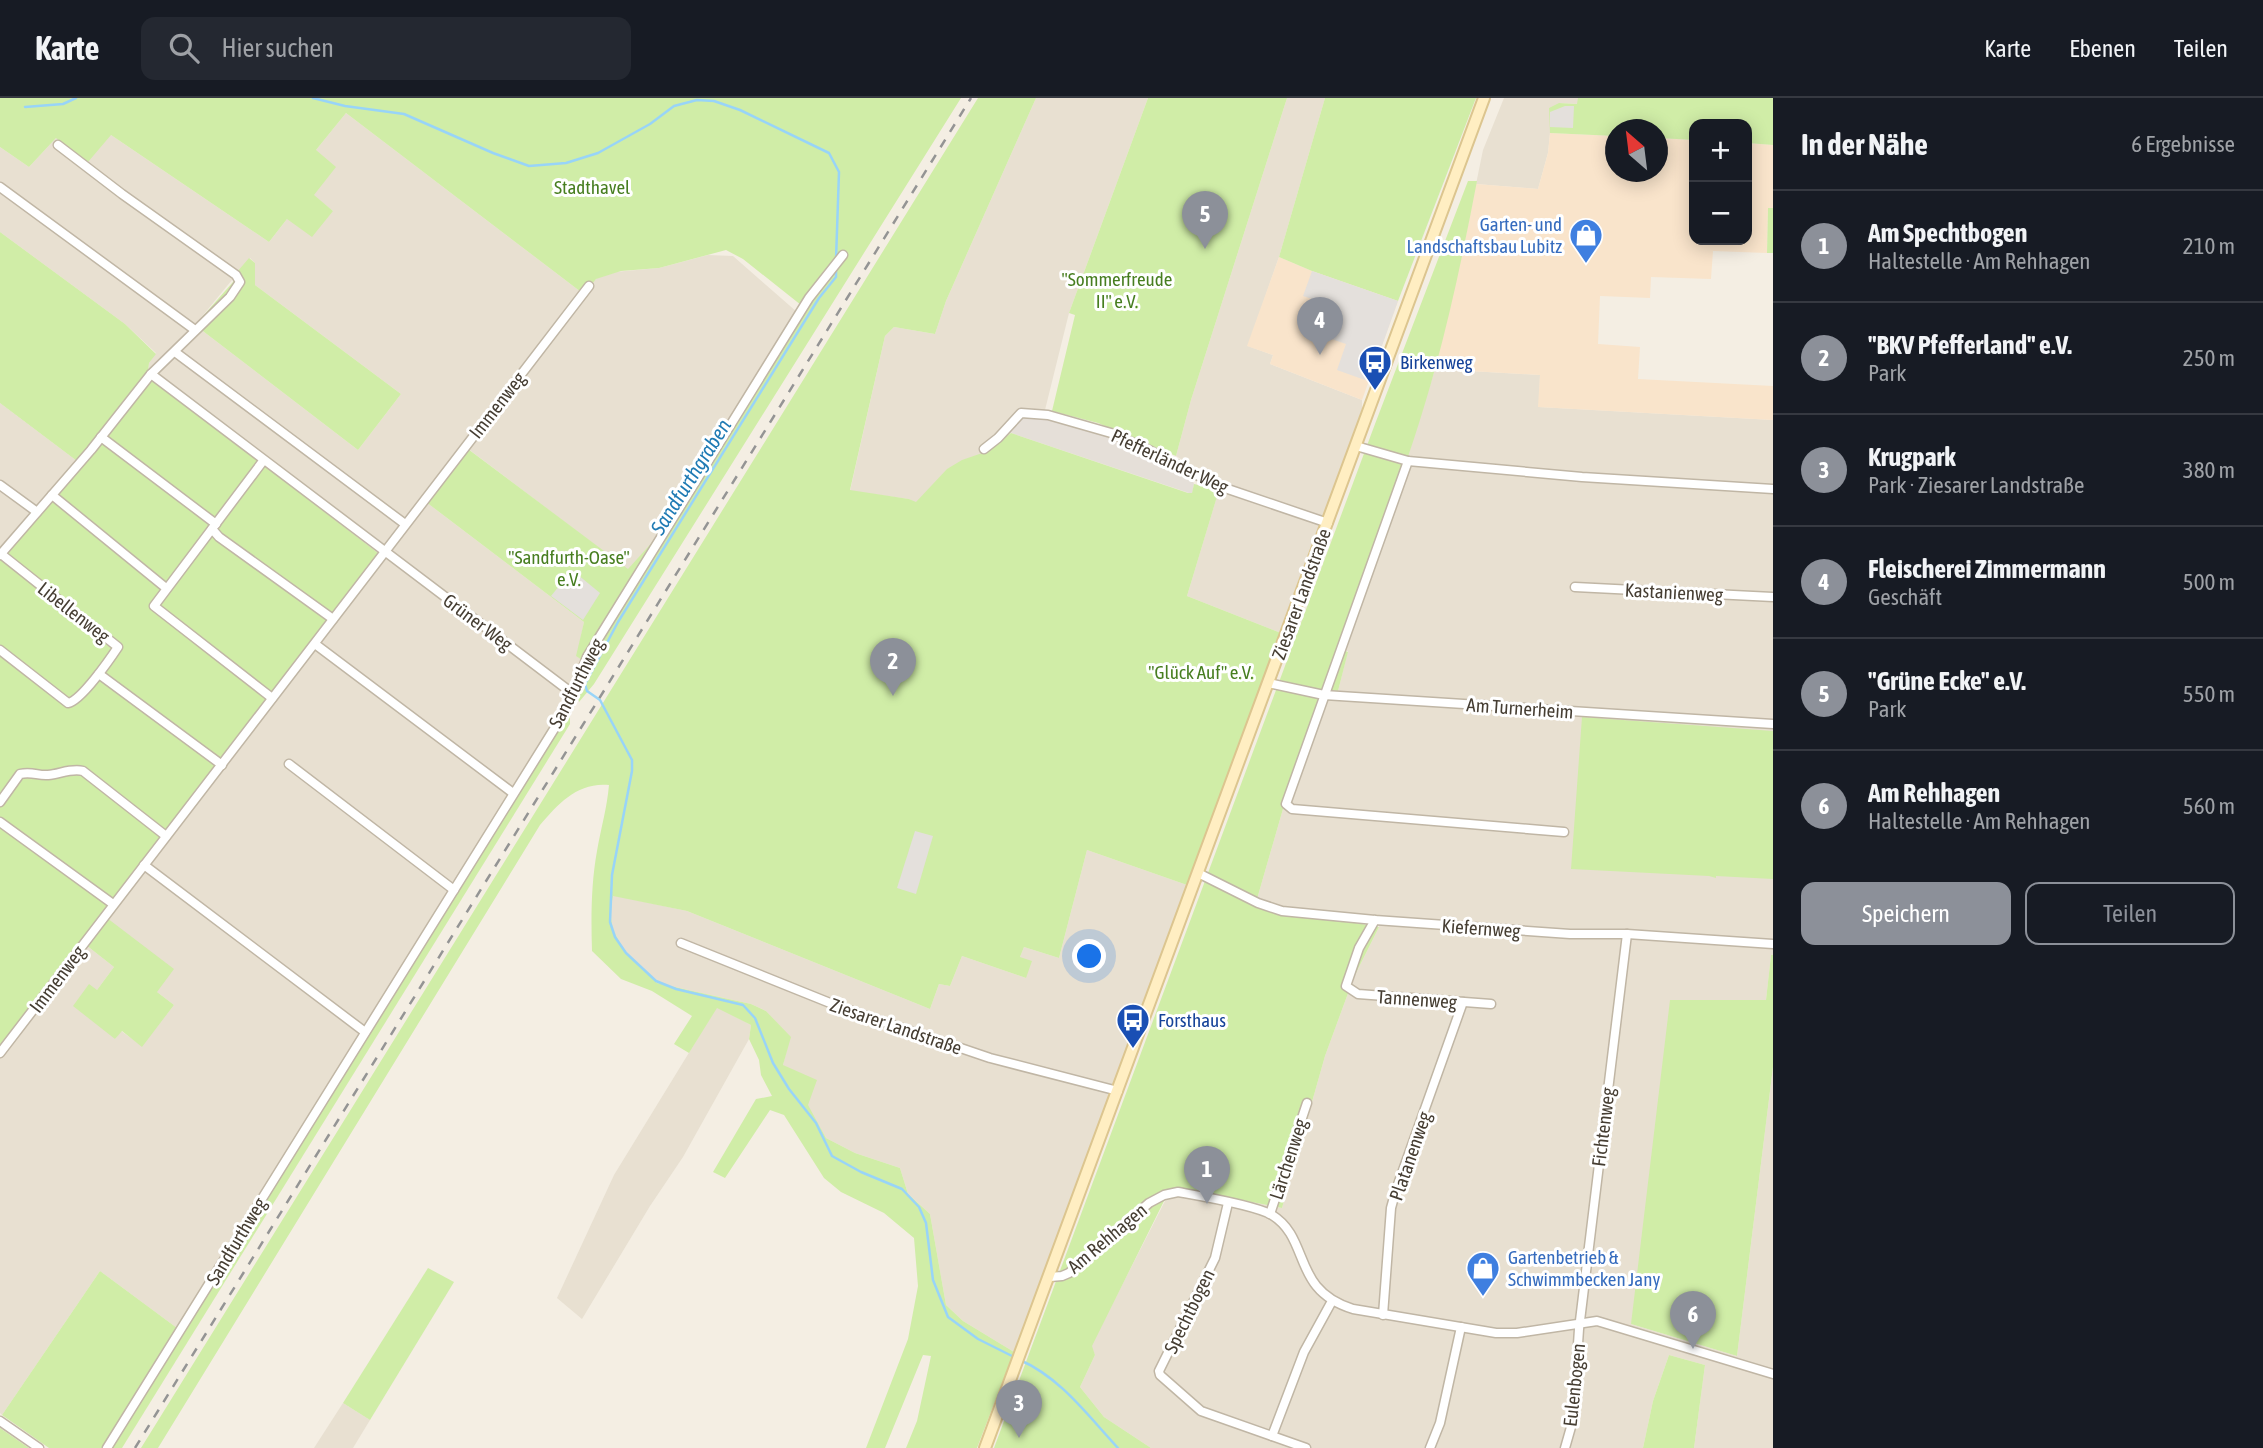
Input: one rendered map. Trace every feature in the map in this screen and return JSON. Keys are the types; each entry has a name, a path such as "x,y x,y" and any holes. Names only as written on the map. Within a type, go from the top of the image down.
{"main road":[{"name":"Ziesarer Landstraße","path":"985,1448 1484,98"}],"street":[{"name":"Libellenweg","path":"0,650 68,703 78,699 117,649 115,644 0,555 151,374 240,282 236,275 58,145"},
{"path":"0,187 195,330"},
{"name":"Sandfurthweg","path":"107,1448 569,705 586,657 809,298 843,255"},
{"name":"Immenweg","path":"0,1053 589,286"},
{"path":"175,352 405,524"},
{"path":"151,374 384,552"},
{"name":"Pfefferländer Weg","path":"984,449 992,445 1021,413 1048,415 1111,433 1216,485 1328,523"},
{"path":"101,437 214,527 219,537 334,619"},
{"path":"1356,446 1408,461 1582,477 1773,489"},
{"path":"263,461 154,606 272,698"},
{"path":"1408,461 1286,804 1292,809 1564,832"},
{"path":"0,485 37,512"},
{"path":"51,495 166,588"},
{"name":"Grüner Weg","path":"384,552 572,693"},
{"name":"Kastanienweg","path":"1574,587 1773,597"},
{"path":"315,644 513,793"},
{"path":"99,674 222,765"},
{"name":"Am Turnerheim","path":"1268,683 1324,695 1773,724"},
{"path":"289,764 454,890"},
{"path":"0,802 20,774 31,771 45,776 75,769 83,771 166,836"},
{"path":"0,822 113,904"},
{"path":"144,865 365,1032"},
{"name":"Kiefernweg","path":"1198,873 1269,908 1375,920 1586,935 1627,934 1773,944"},
{"name":"Tannenweg","path":"1375,920 1359,948 1346,986 1358,994 1491,1004"},
{"name":"Fichtenweg","path":"1581,1321 1627,934"},
{"name":"Ziesarer Landstraße","path":"681,943 840,1007 1007,1063 1118,1091"},
{"name":"Platanenweg","path":"1383,1315 1391,1208 1463,1002"},
{"name":"Lärchenweg","path":"1270,1214 1307,1103"},
{"name":"Am Rehhagen","path":"1050,1277 1069,1273 1111,1238 1133,1215 1164,1195 1178,1192 1270,1214"},
{"name":"Spechtbogen","path":"1228,1203 1215,1258 1159,1371 1160,1375 1201,1411 1306,1448"},
{"path":"1270,1214 1289,1231 1312,1281 1332,1301 1353,1309 1508,1333 1581,1321 1597,1321 1773,1374"},
{"path":"1272,1436 1300,1359 1332,1301"},
{"name":"Eulenbogen","path":"1564,1448 1573,1420 1581,1321"},
{"path":"1430,1448 1440,1423 1461,1327"},
{"path":"0,1421 38,1448"}],"shaded area":[{"path":"1036,98 1148,98 1069,313 1045,410 1028,410 1011,433 998,444 948,469 916,503 909,499 850,491 885,336 894,327 935,334 946,301"},
{"path":"1287,98 1325,98 1279,257 1248,346 1273,355 1270,364 1362,400 1362,409 1281,633 1187,596 1221,483 1176,456 1191,400"},
{"path":"1504,98 1578,98 1578,104 1559,103 1538,189 1476,184 1483,150"},
{"path":"1565,106 1574,106 1573,128 1550,127 1550,112"},
{"path":"346,113 581,292 603,273 659,268 708,255 733,256 797,312 656,538 628,570 463,445 383,548 148,372 149,363 156,353 125,324 0,232 0,147 29,167 56,138 111,135 269,242 287,219 333,211 314,196 316,150","holes":["250,258 255,263 255,285 401,394 358,450 195,325"]},
{"name":"Garten- und Landschaftsbau Lubitz","path":"1550,133 1605,136 1605,182 1668,182 1668,139 1689,140 1689,245 1752,245 1752,143 1773,145 1773,208 1768,209 1767,253 1713,251 1711,279 1651,277 1650,298 1600,296 1598,344 1640,347 1638,379 1773,386 1773,420 1538,407 1540,375 1435,369 1476,184 1538,189 1548,153"},
{"path":"1279,257 1398,301 1362,400 1270,364 1273,355 1247,346"},
{"path":"1312,271 1398,301 1378,357 1374,356 1365,380 1337,370 1346,344 1314,333 1320,317 1325,318 1327,314 1321,312 1324,303 1303,296"},
{"path":"1435,369 1540,375 1539,407 1773,420 1773,955 1766,1000 1631,1324 1737,1356 1773,1067 1773,1448 1694,1448 1705,1365 1669,1355 1653,1401 1643,1448 1151,1448 1104,1417 1080,1387 1095,1355 1091,1346 1165,1201 1186,1189 1282,1208 1325,1056 1354,977 1379,927 1380,916 1281,907 1257,899 1285,802 1324,689 1338,691 1348,651 1339,649 1409,453"},
{"path":"0,403 77,461 0,551"},
{"path":"1030,414 1100,434 1169,463 1190,475 1194,484 1192,494 1011,433 1023,416"},
{"path":"426,502 584,622 577,656 582,660 569,698 177,1328 100,1271 2,1415 0,1046 23,1017 28,1021 86,945 114,967 97,990 115,1039 121,1031 142,1046 174,1005 157,992 107,918"},
{"path":"572,570 600,593 583,620 551,596"},
{"path":"915,831 933,836 916,894 897,888"},
{"path":"1087,850 1187,885 1014,1352 963,1321 946,1305 930,1214 908,1194 900,1168 855,1153 826,1138 783,1065 790,1037 766,1011 751,1004 657,983 625,952 613,930 610,911 612,895 687,911 930,1009 939,984 950,986 962,956 1026,978 1020,957 1024,947 1059,958"},
{"path":"717,1007 751,1025 749,1039 683,1157 582,1319 557,1298 614,1175"},
{"path":"343,1403 370,1420 353,1448 314,1448"}],"green space":[{"name":"Stadthavel","path":"0,98 961,98 594,684 579,702 577,691 587,662 806,309 743,259 726,250 659,268 621,271 596,279 585,293 581,292 346,113 316,150 336,167 314,195 333,211 312,237 287,219 269,242 111,135 88,162 56,138 29,167 0,147"},
{"name":"\"Glück Auf\" e.V.","path":"978,98 1036,98 946,301 935,334 894,327 885,336 850,490 916,502 947,469 962,460 988,451 1011,433 1188,493 1192,493 1194,484 1219,490 1187,596 1281,633 1187,885 1087,850 1059,958 1024,947 1020,957 1032,961 1026,978 962,956 950,986 939,984 930,1009 687,911 613,896 610,911 613,930 625,952 657,983 751,1004 766,1011 791,1037 783,1065 817,1080 808,1105 826,1138 855,1153 900,1168 908,1194 930,1214 946,1305 963,1321 1014,1352 977,1448 906,1448 917,1421 931,1356 923,1355 885,1448 866,1448 908,1339 918,1286 914,1238 884,1213 841,1192 824,1178 784,1115 770,1110 725,1178 713,1172 756,1099 772,1096 761,1075 759,1060 749,1039 751,1025 717,1008 689,1053 674,1044 692,1016 652,991 621,979 592,951 594,876 609,785 598,785 570,796 540,825 158,1448 141,1448"},
{"name":"\"Sommerfreude II\" e.V.","path":"1148,98 1287,98 1191,400 1176,456 1098,423 1052,411 1075,315 1069,313"},
{"path":"1325,98 1476,98 1398,301 1279,257"},
{"path":"1578,98 1773,98 1773,145 1752,143 1752,119 1689,119 1689,140 1668,139 1668,119 1605,119 1605,136 1550,133 1549,108 1559,103 1577,104"},
{"path":"1468,181 1477,181 1453,299 1425,404 1390,510 1339,648 1348,652 1338,691 1324,689 1285,802 1257,899 1257,905 1277,914 1333,919 1379,927 1354,977 1325,1056 1282,1208 1186,1189 1164,1201 1092,1346 1095,1355 1080,1387 1104,1417 1151,1448 994,1448 1375,424"},
{"path":"1768,208 1773,208 1773,253 1767,253"},
{"path":"0,232 125,324 156,354 149,363 148,372 77,461 0,403"},
{"path":"249,258 255,263 255,285 401,394 358,450 195,325 233,282 237,272"},
{"path":"152,379 378,553 0,1046 0,560"},
{"name":"\"Sandfurth-Oase\" e.V.","path":"468,449 628,569 656,538 582,660 576,656 584,622 426,502"},
{"path":"570,714 570,724 122,1448 111,1448 561,724"},
{"path":"1582,717 1773,731 1773,879 1571,869"},
{"path":"107,918 174,969 157,992 174,1005 142,1047 122,1031 115,1039 73,1006 89,984 97,990 114,967 86,945"},
{"path":"1771,955 1773,1067 1737,1356 1631,1324 1670,1000 1766,1000"},
{"path":"428,1268 454,1282 370,1420 343,1403"},
{"path":"100,1271 177,1328 103,1448 49,1448 2,1415"},
{"path":"1669,1355 1705,1365 1694,1448 1643,1448 1653,1401"},
{"path":"0,1428 29,1448 0,1448"}],"waterway":[{"name":"Sandfurthgraben","path":"25,107 63,104 76,98"},
{"name":"Sandfurthgraben","path":"313,98 345,106 404,114 529,166 566,163 598,153 650,124 674,106 697,100 714,101 740,110 829,153 839,172 836,260"},
{"name":"Sandfurthgraben","path":"836,270 836,277 819,298 618,622 585,684 587,691 600,700 632,760 612,875 610,922 615,937 626,953 656,981 676,989 743,1005 755,1018 773,1063 789,1089 816,1123 832,1156 861,1172 902,1189 919,1207 926,1223 933,1280 948,1317 978,1339 1014,1357"},
{"name":"Sandfurthgraben","path":"1020,1360 1061,1387 1118,1448"}],"railway":[{"path":"135,1448 971,98"}],"place":[{"name":"\"Grüne Ecke\" e.V.","path":"1205,249"},
{"name":"Garten- und Landschaftsbau Lubitz","path":"1586,265"},
{"name":"Fleischerei Zimmermann","path":"1320,355"},
{"name":"Birkenweg","path":"1375,392"},
{"name":"\"BKV Pfefferland\" e.V.","path":"893,696"},
{"name":"Forsthaus","path":"1133,1050"},
{"name":"Am Spechtbogen","path":"1207,1204"},
{"name":"Gartenbetrieb & Schwimmbecken Jany","path":"1483,1298"},
{"name":"Am Rehhagen","path":"1693,1349"},
{"name":"Krugpark","path":"1019,1438"}]}
